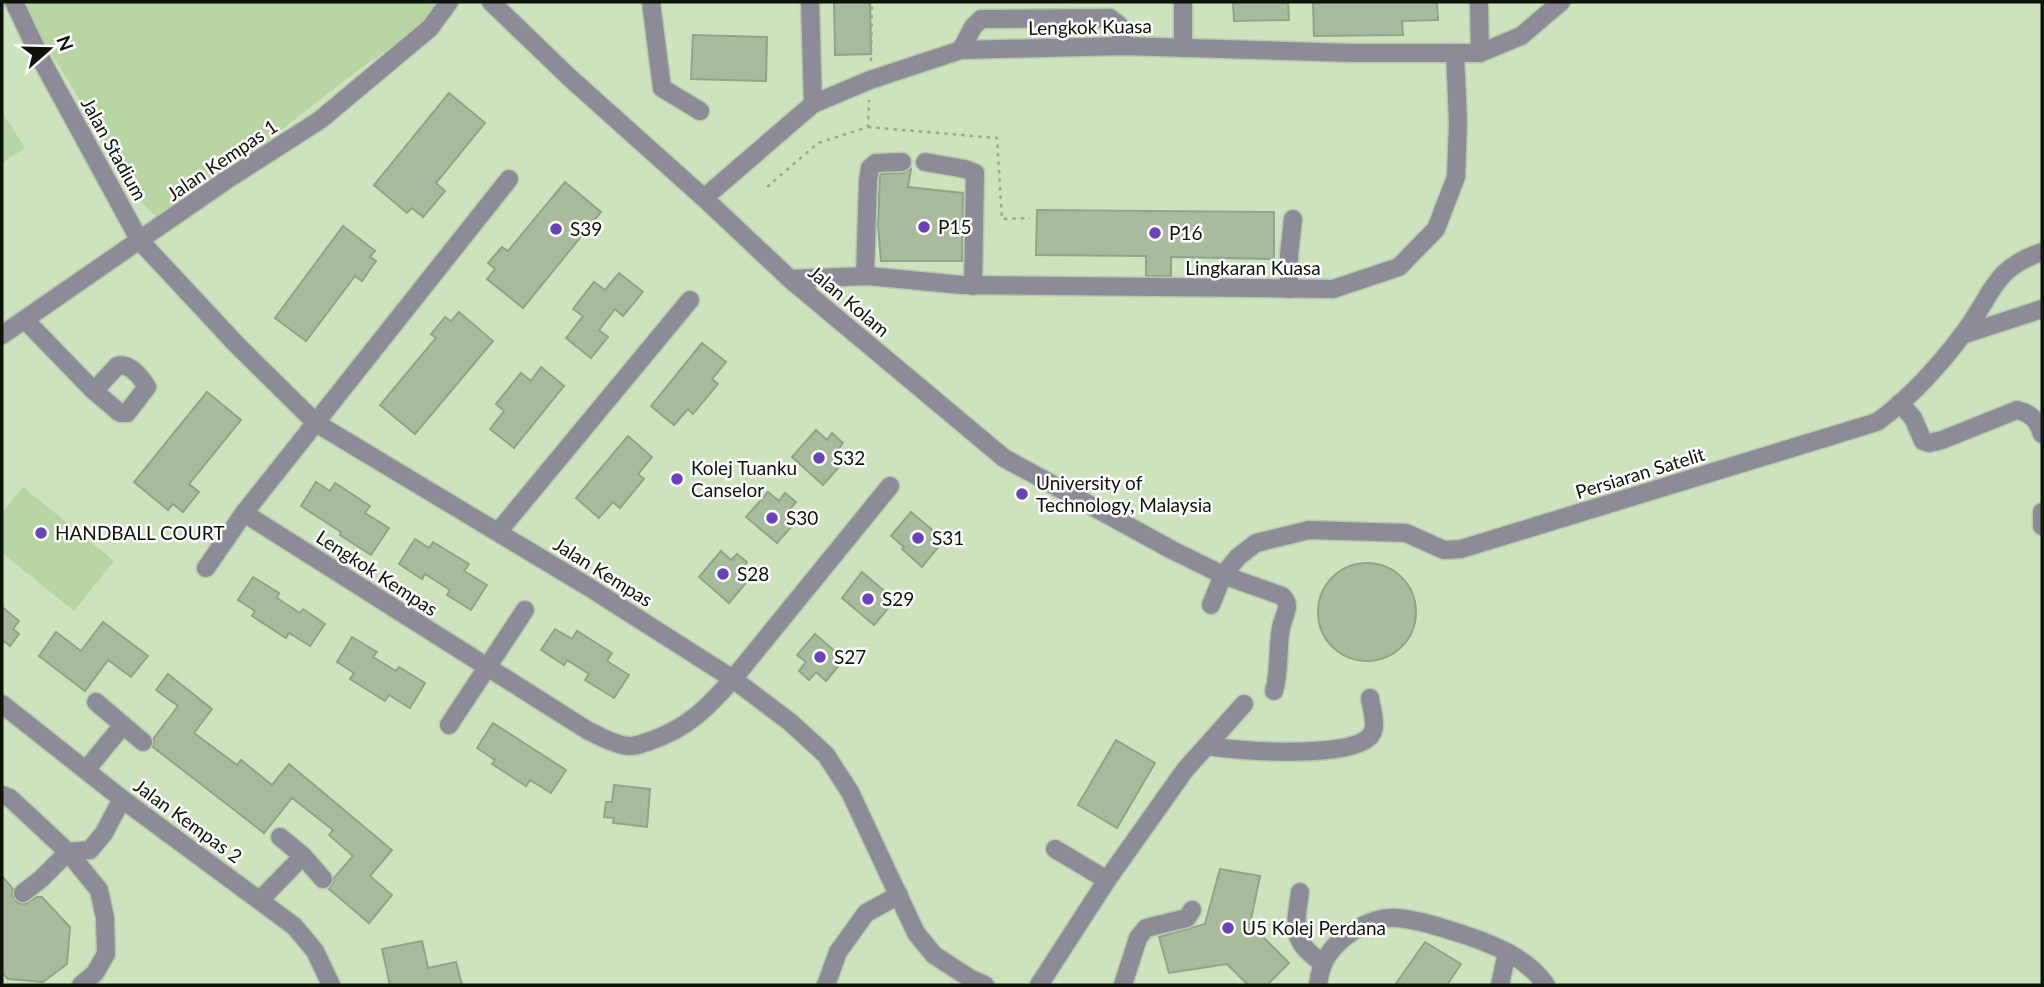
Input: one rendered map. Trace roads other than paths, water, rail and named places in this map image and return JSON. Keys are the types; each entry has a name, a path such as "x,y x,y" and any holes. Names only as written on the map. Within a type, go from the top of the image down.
{"street":[{"name":"Jalan Stadium","path":"14,2 42,61 140,241"},
{"name":"Jalan Kempas 1","path":"2,335 225,181 320,120 430,28 449,2"},
{"name":"Jalan Kolam","path":"491,2 790,279 1004,458 1172,550 1223,575 1282,596 1287,608 1281,625 1274,691"},
{"path":"651,2 662,88 700,111"},
{"path":"810,2 813,104"},
{"path":"1183,2 1183,48"},
{"path":"1479,2 1480,52"},
{"path":"1454,53 1480,52 1521,36 1561,2"},
{"path":"961,50 973,27 981,19 1110,18 1119,25 1123,46"},
{"name":"Lengkok Kuasa","path":"704,198 813,104 870,80 961,50 1123,46 1352,53 1454,53"},
{"name":"Lingkaran Kuasa","path":"790,279 865,276 973,286 1333,289 1399,267 1436,229 1456,177 1458,122 1454,53"},
{"path":"865,276 870,168 876,163 902,162"},
{"path":"925,162 975,173 973,286"},
{"path":"206,568 244,513 509,179"},
{"path":"1289,289 1293,219"},
{"name":"Jalan Kempas","path":"140,241 237,345 316,424 498,531 733,679 790,722 826,755 850,792 916,933 934,955 985,985"},
{"name":"Persiaran Satelit","path":"1211,605 1223,575 1238,557 1256,543 1309,530 1406,533 1444,550 1461,549 1870,424 1900,403 1962,335 2000,276 2012,265 2042,252"},
{"path":"498,531 690,300"},
{"path":"1962,335 2042,309"},
{"path":"25,320 94,391"},
{"path":"1900,403 1913,418 1923,441 1929,443 2017,410 2034,418 2042,434"},
{"name":"Lengkok Kempas","path":"244,513 587,730 611,742 632,747 662,737 690,722 733,679 890,486"},
{"path":"2042,513 2042,526"},
{"path":"449,725 525,610"},
{"path":"1207,746 1228,749 1326,751 1351,746 1369,738 1374,731 1370,698"},
{"path":"96,702 143,742"},
{"name":"Jalan Kempas 2","path":"2,704 122,799 294,926 316,951 331,985"},
{"path":"1039,985 1107,880 1185,769 1244,704"},
{"path":"86,770 123,725"},
{"path":"2,795 10,798 68,852 99,890 105,918 106,954 95,973 81,985"},
{"path":"23,894 68,852 90,850 104,833 122,799"},
{"path":"280,837 303,856 323,879"},
{"path":"1055,849 1107,880"},
{"path":"260,900 303,856"},
{"path":"1300,892 1296,922 1299,942 1309,954 1324,964"},
{"path":"826,985 838,952 866,914 899,895"},
{"path":"1123,985 1138,938 1146,928 1186,918 1192,910"},
{"path":"1318,985 1324,964 1338,943 1354,931 1375,921 1395,918 1434,925 1486,942 1507,952 1546,985"},
{"path":"1500,985 1507,952"}],"place":[{"name":"P15","path":"924,227"},
{"name":"S39","path":"556,229"},
{"name":"P16","path":"1155,233"},
{"name":"S32","path":"819,458"},
{"name":"Kolej Tuanku Canselor","path":"677,479"},
{"name":"University of Technology, Malaysia","path":"1022,494"},
{"name":"S30","path":"772,518"},
{"name":"HANDBALL COURT","path":"41,533"},
{"name":"S31","path":"918,538"},
{"name":"S28","path":"723,574"},
{"name":"S29","path":"868,599"},
{"name":"S27","path":"820,657"},
{"name":"U5 Kolej Perdana","path":"1228,928"}]}
